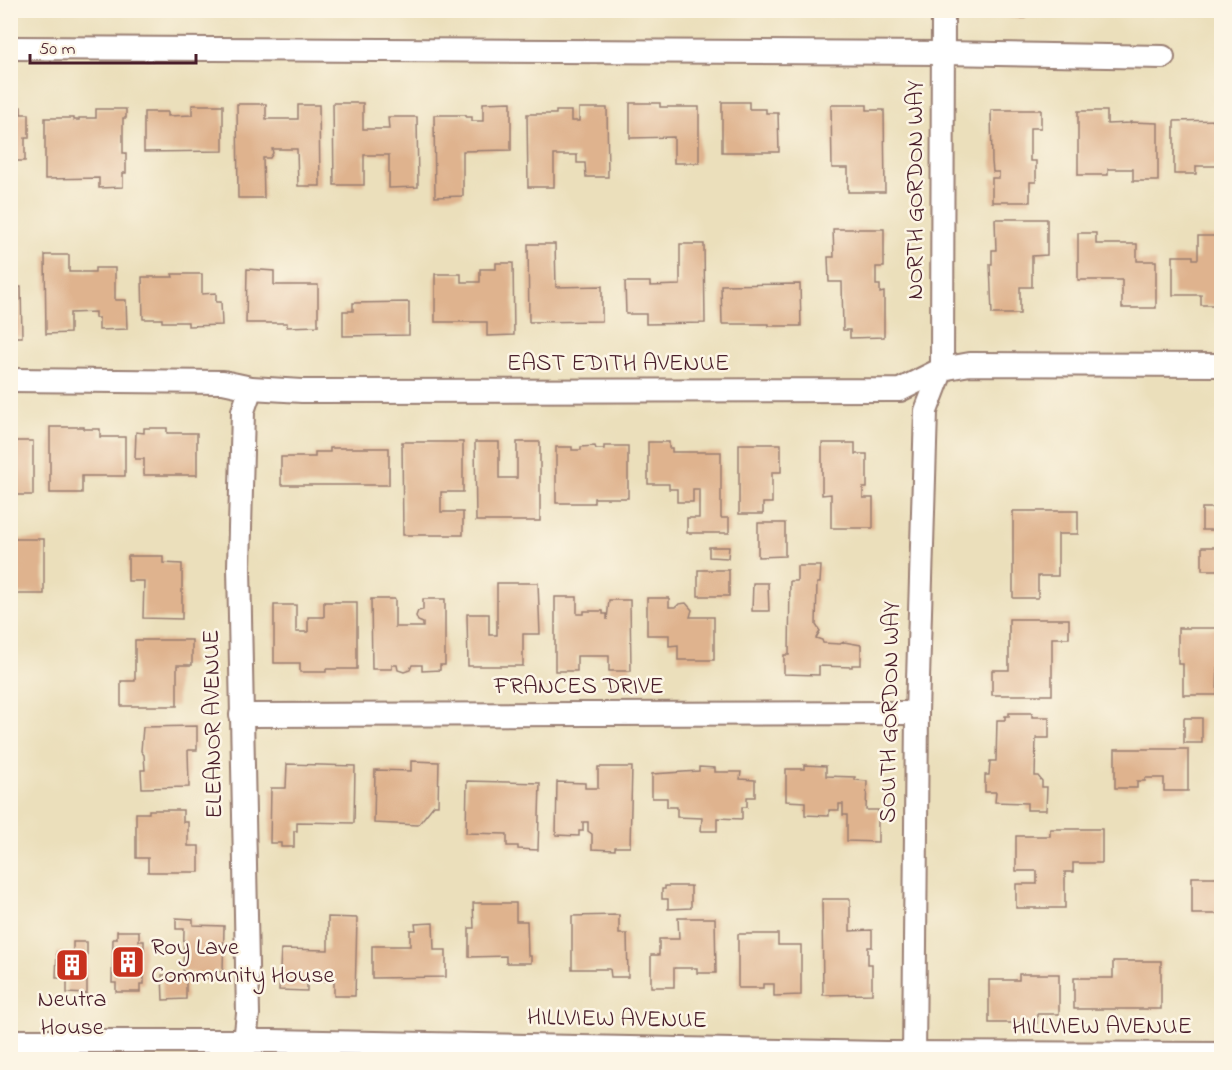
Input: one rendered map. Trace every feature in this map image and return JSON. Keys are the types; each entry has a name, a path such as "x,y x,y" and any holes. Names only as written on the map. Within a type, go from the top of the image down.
{"street":[{"name":"NORTH GORDON WAY","path":"942,369 943,10"},
{"path":"10,48 943,53 1163,57"},
{"name":"EAST EDITH AVENUE","path":"10,380 224,382 251,388 302,391 900,390 942,369 970,364 1221,365"},
{"name":"SOUTH GORDON WAY","path":"914,1056 917,713 926,411 942,369"},
{"name":"ELEANOR AVENUE","path":"243,1050 248,1014 239,567 243,411 251,388"},
{"name":"FRANCES DRIVE","path":"241,715 917,713"},
{"name":"HILLVIEW AVENUE","path":"10,1041 243,1050 914,1056 1221,1054"}],"path":[{"path":"10,674 12,676 10,684"}],"building":[{"path":"999,10 1049,10 1049,15 1009,18 1009,15 999,15"},
{"path":"511,102 511,150 463,151 463,196 435,197 434,115 466,115 466,117 472,117 472,121 483,121 483,103"},
{"path":"722,102 749,102 749,109 766,109 766,113 778,113 779,152 722,152"},
{"path":"333,103 363,103 363,129 389,129 388,117 417,117 418,187 389,188 389,155 364,155 364,185 334,185"},
{"path":"630,103 660,103 660,107 699,107 699,163 674,163 674,137 630,138"},
{"path":"237,104 266,104 266,119 298,119 298,105 319,105 320,186 298,186 297,149 272,149 273,153 270,158 263,158 264,198 238,198"},
{"path":"192,105 223,105 223,151 144,152 144,112 168,112 168,116 192,115"},
{"path":"831,105 867,105 867,110 884,110 885,192 848,192 848,168 832,168"},
{"path":"21,107 21,114 29,114 29,138 25,138 25,161 10,161 10,108"},
{"path":"579,108 607,108 608,177 586,177 585,163 577,163 577,155 554,155 554,187 528,187 527,114 556,114 556,111 571,111 571,121 579,121"},
{"path":"96,109 126,109 126,118 123,118 123,153 126,153 126,173 123,173 123,187 99,188 99,178 45,179 45,118 79,120 79,118 96,118"},
{"path":"991,110 1041,110 1041,128 1030,128 1030,161 1036,161 1036,182 1030,182 1030,202 992,202 992,178 999,178 999,172 993,172"},
{"path":"1078,111 1107,111 1107,124 1158,123 1158,181 1133,181 1133,169 1108,169 1108,175 1078,175"},
{"path":"1222,120 1222,166 1196,166 1196,174 1174,174 1174,121"},
{"path":"995,219 1047,219 1047,255 1032,256 1032,287 1020,287 1020,314 992,314 990,264 992,264 992,250 996,250"},
{"path":"833,229 884,229 884,267 876,267 876,285 880,285 880,293 884,292 884,337 850,338 850,330 843,330 842,282 829,282 828,257 834,257"},
{"path":"1078,233 1096,233 1096,244 1137,244 1137,261 1156,261 1156,308 1122,308 1122,280 1078,280"},
{"path":"1198,236 1222,236 1222,305 1201,305 1201,295 1173,295 1173,256 1193,256 1193,259 1198,259"},
{"path":"528,244 555,244 556,287 602,286 602,321 529,322"},
{"path":"680,244 704,244 705,323 646,324 646,314 626,314 625,282 650,282 650,286 680,285"},
{"path":"45,255 69,255 69,272 95,272 95,268 115,268 115,300 126,300 127,329 99,330 99,318 95,318 95,312 70,313 70,333 46,334"},
{"path":"496,263 513,263 514,335 487,336 487,322 435,322 435,274 461,274 461,282 480,282 480,269 496,269"},
{"path":"247,269 274,271 274,285 318,285 318,326 287,327 287,323 246,323"},
{"path":"172,274 202,274 202,294 216,293 216,302 221,302 222,325 188,326 188,322 143,319 142,277 173,277"},
{"path":"800,284 801,326 722,324 721,285"},
{"path":"10,287 21,287 22,337 10,337"},
{"path":"409,302 409,335 343,336 343,311 353,311 353,303"},
{"path":"50,427 100,429 100,437 125,437 125,476 82,476 82,493 50,493"},
{"path":"144,428 167,428 167,433 197,433 197,475 144,475 144,459 135,459 136,432 144,433"},
{"path":"10,441 33,441 33,495 10,495"},
{"path":"402,442 463,442 463,492 441,492 441,512 463,512 463,535 403,535"},
{"path":"475,442 499,442 499,478 517,478 517,442 540,442 540,521 476,521"},
{"path":"648,442 669,442 672,452 721,452 721,518 729,518 729,533 687,533 687,518 699,518 699,489 693,489 693,502 677,502 677,489 669,489 669,484 648,484"},
{"path":"822,443 855,443 855,454 867,454 867,488 863,488 863,498 873,498 873,528 831,528 831,494 822,495"},
{"path":"739,444 781,444 781,472 772,472 772,503 763,503 763,514 739,514"},
{"path":"595,446 596,449 604,449 604,446 628,446 628,498 594,498 594,503 556,503 556,447 572,447 572,450 581,450 581,447"},
{"path":"330,448 389,448 389,485 281,485 281,457 315,457 315,452 330,452"},
{"path":"1202,508 1222,508 1222,530 1202,530"},
{"path":"1013,511 1078,511 1078,534 1058,534 1058,576 1038,576 1038,598 1013,598"},
{"path":"758,523 785,523 785,556 758,557"},
{"path":"10,539 44,539 44,594 10,594"},
{"path":"709,547 729,547 728,558 709,557"},
{"path":"1202,547 1222,547 1222,570 1202,570"},
{"path":"128,556 163,556 163,563 182,564 182,619 143,618 144,581 128,581"},
{"path":"797,566 821,566 820,583 817,583 816,625 820,631 816,638 822,640 823,643 840,644 844,642 861,645 861,665 819,666 819,675 784,674 784,655 789,655 790,581 797,581"},
{"path":"698,570 729,570 729,596 698,596"},
{"path":"497,583 538,583 540,634 523,634 523,666 468,666 467,614 489,614 489,635 497,635"},
{"path":"753,583 768,583 769,611 752,611"},
{"path":"555,597 577,597 577,614 584,614 584,611 603,611 603,614 607,614 607,620 609,600 630,600 631,671 609,671 609,656 577,656 577,671 555,671"},
{"path":"647,598 669,598 669,607 686,603 692,610 690,617 714,617 714,660 678,660 678,645 669,646 669,635 647,635"},
{"path":"371,599 395,599 395,627 423,627 423,623 418,621 416,616 418,611 423,610 423,599 445,599 445,665 440,665 440,670 422,671 422,665 412,665 410,670 404,672 398,670 397,665 392,665 392,669 372,669"},
{"path":"324,602 357,602 357,669 300,672 300,663 274,663 274,605 296,605 296,632 308,632 308,617 324,617"},
{"path":"1009,619 1069,619 1069,638 1052,638 1052,695 992,695 992,670 1009,670"},
{"path":"1178,628 1222,628 1222,664 1218,664 1217,695 1183,695 1183,664 1178,664"},
{"path":"135,640 192,640 192,665 177,665 177,706 121,706 121,681 135,681"},
{"path":"1009,713 1032,713 1032,717 1049,717 1049,738 1036,738 1035,776 1042,781 1042,787 1047,787 1046,810 1027,810 1027,803 995,802 996,792 985,792 985,775 989,775 990,761 996,761 997,720 1005,720 1005,716 1009,716"},
{"path":"1184,718 1202,718 1202,743 1184,743"},
{"path":"197,726 197,750 188,750 189,787 142,788 141,770 145,770 144,755 141,751 143,727"},
{"path":"1115,749 1188,749 1188,791 1164,791 1164,778 1145,778 1145,781 1137,781 1137,788 1115,788"},
{"path":"411,761 439,762 438,805 434,805 418,825 374,823 375,770 411,771"},
{"path":"287,764 355,766 354,823 297,822 297,831 294,831 294,847 281,847 281,843 270,843 271,788 286,788"},
{"path":"804,765 826,766 826,776 855,777 855,780 867,781 866,810 878,810 878,842 847,841 847,815 843,815 843,804 839,804 839,810 829,810 829,816 805,815 805,802 786,801 786,769 804,769"},
{"path":"598,767 632,767 630,847 615,847 615,850 592,849 592,834 588,831 588,822 583,822 583,831 579,831 579,836 556,835 557,782 585,783 585,788 598,788"},
{"path":"699,767 715,768 715,772 741,772 740,779 755,780 755,797 747,797 747,807 742,807 742,819 717,818 717,831 701,831 702,818 677,817 677,807 667,807 667,798 652,798 652,774 699,771"},
{"path":"467,781 540,783 538,850 507,846 507,834 466,833"},
{"path":"149,810 183,810 183,822 188,822 188,846 199,846 199,872 148,872 148,858 136,858 136,813 149,813"},
{"path":"1050,829 1102,829 1102,863 1073,863 1073,872 1065,872 1065,908 1016,908 1016,884 1037,884 1037,871 1016,871 1016,836 1050,836"},
{"path":"1192,877 1222,877 1222,914 1192,914"},
{"path":"665,886 691,886 691,908 668,909 668,899 662,899 662,889 665,889"},
{"path":"822,899 850,899 850,931 872,930 872,947 868,947 868,964 872,964 872,994 823,995"},
{"path":"473,903 516,903 516,921 527,921 528,956 531,956 531,963 506,963 506,956 469,957 469,928 474,928"},
{"path":"619,915 619,934 627,934 628,977 611,977 610,969 572,969 572,916"},
{"path":"328,917 357,918 355,996 334,996 334,981 307,981 307,991 279,990 281,949 328,950"},
{"path":"176,918 193,919 193,925 224,926 223,972 215,971 215,979 194,978 195,973 183,972 184,929 176,929"},
{"path":"678,918 715,918 716,973 697,973 697,968 674,968 674,987 651,987 651,955 659,955 659,939 679,939"},
{"path":"433,923 434,950 446,950 446,977 372,978 372,946 410,946 410,930 416,930 415,924"},
{"name":"Roy Lave Community House","path":"117,931 139,931 139,941 144,941 144,984 140,984 140,992 116,992 116,983 112,983 113,939 117,939"},
{"path":"738,934 778,934 778,945 801,945 801,995 774,996 774,984 763,984 763,988 738,988"},
{"name":"Neutra House","path":"73,942 87,942 87,994 67,993 67,978 56,978 57,952 73,953"},
{"path":"1113,961 1161,961 1161,1009 1074,1009 1074,978 1113,978"},
{"path":"1019,974 1059,974 1059,1014 1037,1014 1037,1023 989,1023 989,980 1019,980"},
{"path":"162,975 186,975 186,999 163,1000"}],"place":[{"name":"Roy Lave Community House","path":"128,962"},
{"name":"Neutra House","path":"72,965"}]}
